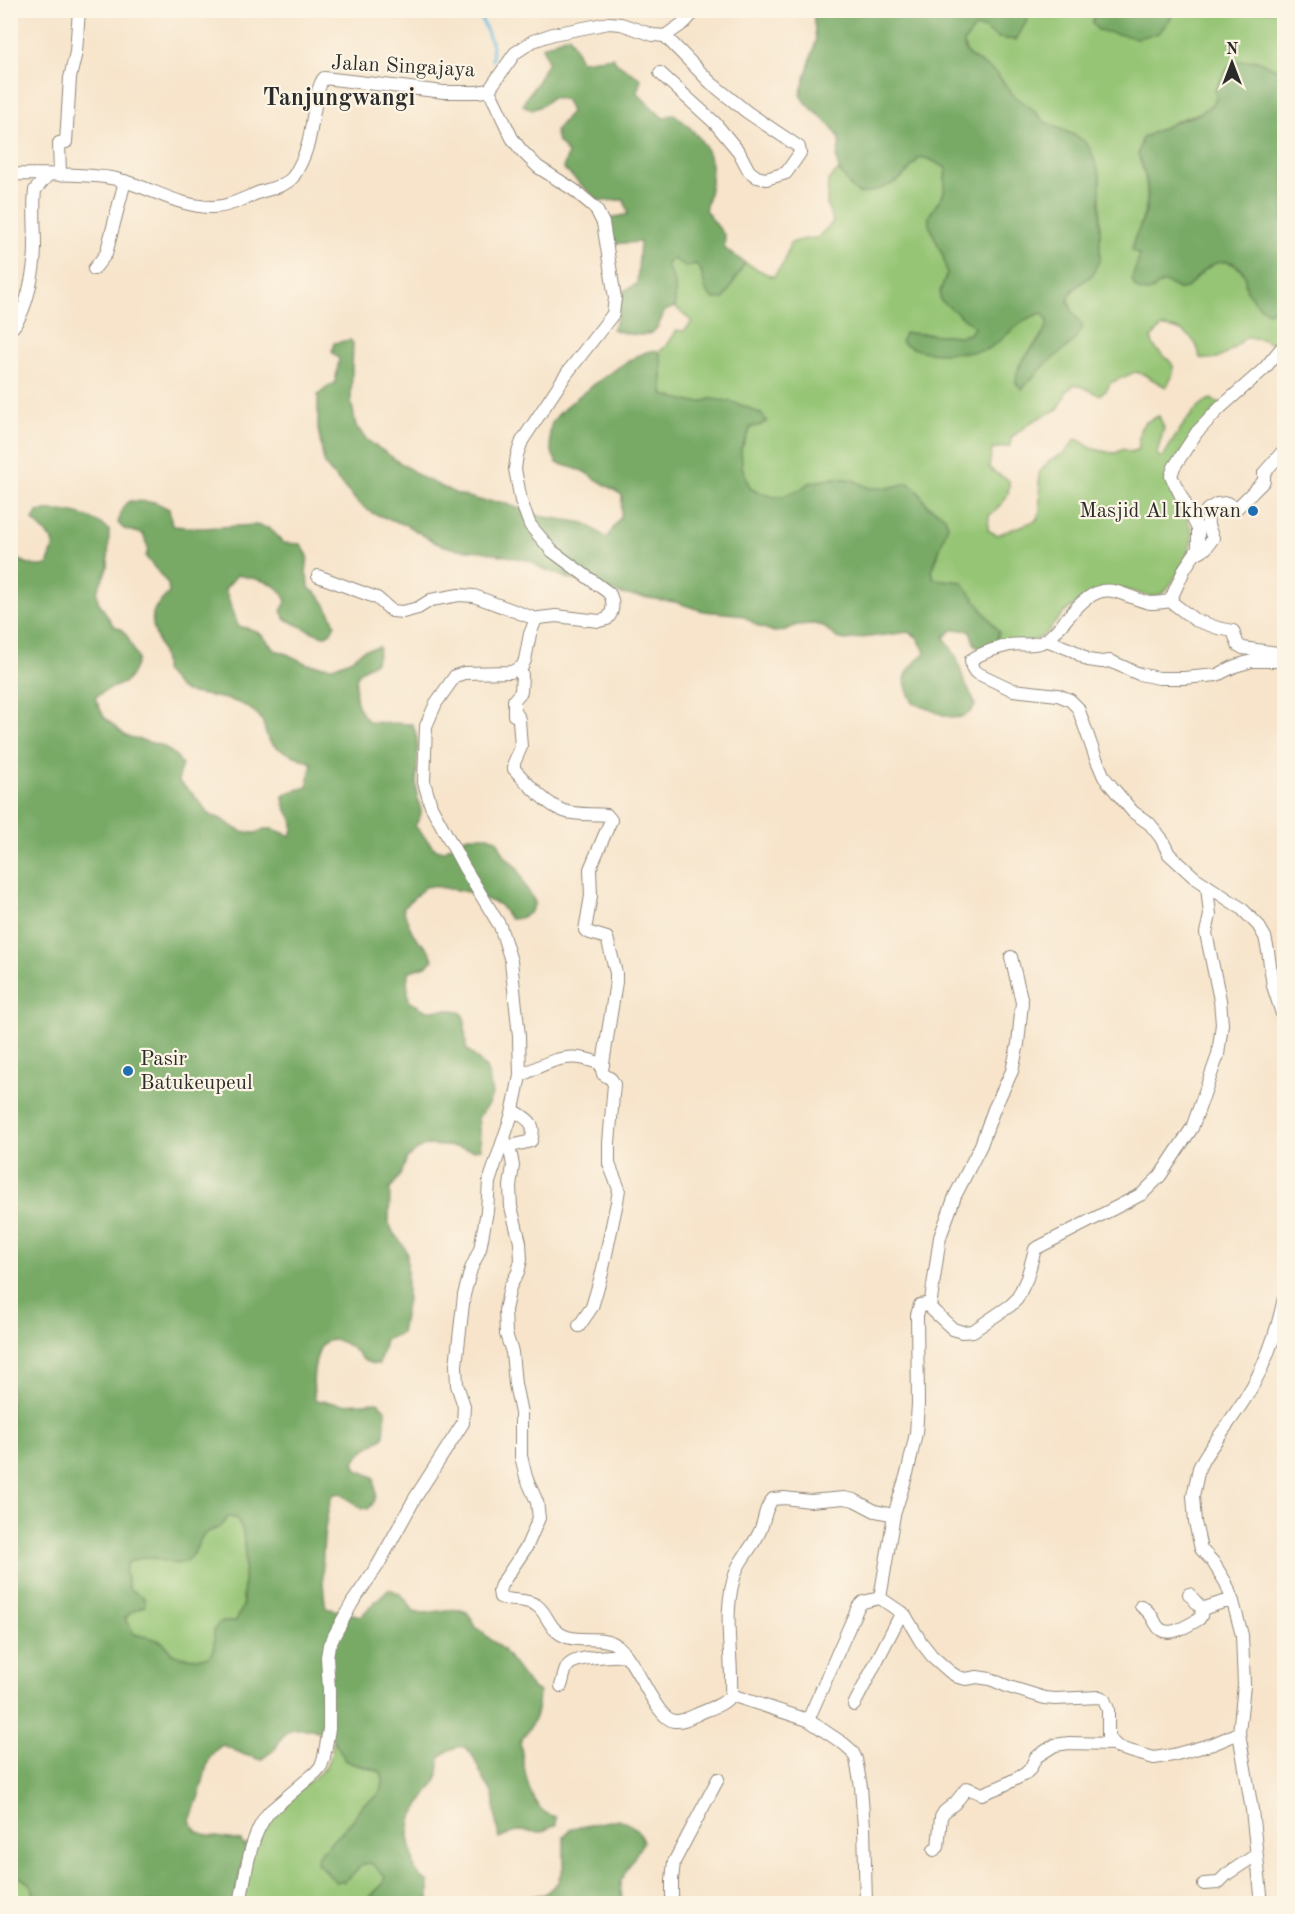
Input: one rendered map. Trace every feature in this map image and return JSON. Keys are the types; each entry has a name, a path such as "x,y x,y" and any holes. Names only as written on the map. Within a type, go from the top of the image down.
{"street":[{"path":"10,330 22,313 30,285 35,249 35,189 54,175 59,143 66,142 70,78 76,52 79,10"},
{"path":"660,73 715,123 743,158 752,174 766,179 786,173 793,165 800,153 799,147 747,112 711,83 664,36 685,22 696,10"},
{"name":"Jalan Singajaya","path":"10,174 108,178 142,186 190,204 212,207 224,205 285,183 293,176 307,146 318,90 324,78 444,92 478,92 489,90 515,54 533,41 553,34 615,23 653,35 664,36"},
{"path":"318,576 377,598 392,611 403,612 418,608 431,600 459,595 474,597 536,620 556,616 599,621 607,619 612,611 612,598 609,593 552,551 530,525 521,501 515,469 522,441 567,373 613,314 615,298 603,223 592,205 574,190 538,167 521,150 504,124 489,90"},
{"path":"94,269 106,254 125,181"},
{"path":"1170,601 1198,544 1198,529 1171,476 1174,467 1197,432 1264,369 1284,345"},
{"path":"1195,554 1206,548 1213,538 1208,526 1207,510 1217,504 1227,503 1236,509 1264,481 1264,473 1284,450"},
{"path":"1284,655 1243,648 1238,645 1233,631 1196,620 1170,601 1152,603 1125,594 1102,591 1072,611 1046,640 1040,643 1010,645 978,655 971,660 975,672 1013,690 1058,695 1070,700 1078,708 1104,777 1133,812 1150,824 1161,838 1169,854 1207,886 1241,908 1258,925 1268,951 1273,986 1284,1020"},
{"path":"240,1904 248,1858 264,1818 321,1766 328,1729 327,1657 329,1645 352,1603 378,1565 415,1498 463,1423 464,1406 457,1385 456,1365 464,1295 471,1269 480,1249 487,1211 489,1182 506,1143 520,1076 519,1036 511,962 500,926 431,806 424,782 426,726 436,703 455,676 464,673 511,672 520,669 525,660 530,634 536,620"},
{"path":"1046,640 1074,651 1088,660 1110,661 1139,674 1158,678 1217,675 1235,666 1252,661 1275,661 1284,655"},
{"path":"520,669 521,692 514,700 514,715 518,716 519,720 521,747 513,769 533,789 561,810 607,815 611,820 590,869 591,896 585,930 607,938 616,973 614,1003 603,1074 614,1084 609,1164 619,1189 602,1273 592,1307 579,1326"},
{"path":"880,1598 894,1515 913,1450 918,1415 918,1308 923,1303 930,1307 953,1329 969,1333 978,1329 1017,1299 1027,1278 1035,1249 1142,1194 1160,1176 1192,1128 1218,1055 1222,1013 1206,933 1210,915 1207,886"},
{"path":"930,1307 940,1237 955,1196 981,1145 994,1109 1012,1071 1022,1018 1022,1002 1011,957"},
{"path":"520,1076 546,1063 564,1059 584,1058 603,1064"},
{"path":"506,1143 526,1143 531,1141 532,1137 531,1123 513,1110"},
{"path":"506,1143 513,1166 510,1186 511,1207 520,1242 521,1260 510,1287 505,1310 506,1334 512,1352 521,1413 521,1456 526,1477 537,1502 539,1518 527,1546 501,1585 499,1594 503,1598 538,1606 550,1624 566,1637 607,1640 619,1647 665,1717 671,1721 686,1719 723,1703 731,1695 728,1620 733,1583 741,1561 762,1528 773,1499 810,1502 844,1498 854,1500 875,1511 894,1515"},
{"path":"1262,1904 1251,1803 1239,1733 1244,1685 1242,1635 1233,1602 1219,1571 1199,1544 1193,1507 1196,1480 1204,1458 1246,1396 1268,1352 1276,1332 1284,1298"},
{"path":"1189,1594 1202,1608"},
{"path":"808,1719 858,1607 863,1602 880,1598 902,1612 932,1656 958,1677 990,1679 1045,1698 1100,1697 1104,1699 1108,1709 1108,1738 1119,1748 1146,1757 1163,1757 1213,1744 1239,1733"},
{"path":"1202,1608 1223,1602 1233,1602"},
{"path":"1141,1606 1151,1613 1158,1627 1167,1633 1199,1619 1202,1608"},
{"path":"854,1705 902,1612"},
{"path":"561,1686 567,1667 573,1662 580,1659 626,1655"},
{"path":"731,1695 808,1719 852,1750 861,1787 866,1904"},
{"path":"934,1850 938,1846 941,1817 967,1788 982,1794 1002,1786 1025,1773 1030,1769 1036,1756 1055,1745 1113,1744"},
{"path":"672,1904 674,1862 718,1779"},
{"path":"1204,1884 1218,1883 1227,1874 1256,1855"}],"green space":[{"path":"813,11 1032,11 1016,40 999,38 983,28 975,28 964,42 965,51 995,72 1015,97 1045,122 1076,136 1090,149 1100,175 1100,258 1093,274 1072,290 1068,301 1083,327 1073,342 1046,364 1022,389 1016,383 1017,373 1025,357 1045,329 1048,321 1043,313 1027,319 988,349 956,353 928,352 914,349 901,342 905,333 961,336 969,334 975,327 940,300 940,292 947,273 943,256 929,224 929,216 944,193 946,168 920,157 909,171 887,186 862,193 858,193 851,187 838,166 840,143 838,136 800,95 816,41"},
{"path":"1032,11 1099,11 1095,14 1171,18 1172,11 1284,11 1284,73 1258,61 1216,98 1208,108 1171,124 1138,154 1146,179 1147,198 1134,240 1140,255 1132,279 1148,291 1164,281 1179,289 1187,288 1209,266 1222,262 1229,263 1243,273 1246,287 1277,307 1284,294 1284,331 1274,345 1261,339 1246,337 1226,354 1208,359 1200,358 1196,345 1188,335 1176,329 1162,327 1151,338 1158,351 1172,364 1174,370 1166,387 1135,372 1110,383 1107,390 1099,395 1074,385 1066,392 1058,409 1033,421 1011,438 1010,446 992,449 989,467 1009,481 1006,497 989,516 988,530 997,535 1037,520 1040,512 1039,473 1049,461 1065,453 1076,439 1099,450 1116,453 1123,449 1131,452 1139,449 1139,436 1144,424 1159,416 1164,428 1157,453 1159,457 1163,457 1197,408 1211,399 1220,403 1169,471 1192,536 1180,568 1165,590 1155,596 1118,589 1098,594 1071,607 1041,637 1024,642 996,644 962,582 934,579 932,571 938,556 937,511 928,505 908,483 888,488 869,488 853,480 834,478 809,483 783,496 774,497 757,492 750,488 742,467 741,449 751,427 759,426 767,421 761,414 711,399 691,402 664,395 659,352 668,344 677,330 684,331 692,322 675,307 675,284 667,262 674,259 685,267 696,264 706,289 714,299 736,277 745,263 773,277 784,263 790,243 817,238 833,222 827,205 828,180 839,170 850,186 901,179 920,157 946,167 944,193 929,216 929,224 943,256 947,273 940,292 975,327 969,334 961,336 906,333 989,348 1020,323 1043,313 1048,321 1046,330 1019,365 1016,383 1022,389 1082,327 1071,309 1070,297 1077,287 1093,274 1084,142 1045,122 1015,97 995,72 971,57 965,50 964,42 975,28 983,28 999,38 1016,40"},
{"path":"1099,11 1172,11 1171,18 1159,33 1137,38 1098,30 1092,23 1095,14"},
{"path":"569,35 581,61 613,57 616,62 641,79 637,93 663,118 674,114 697,135 709,156 711,167 705,210 725,236 724,248 745,263 724,299 714,299 706,291 701,270 696,264 685,267 674,259 667,263 675,284 675,307 665,311 656,329 647,334 635,335 612,329 616,322 620,293 637,284 640,242 612,244 609,219 628,214 624,200 599,201 563,168 568,154 558,142 555,131 571,112 566,100 552,97 543,105 532,110 523,105 548,62 542,47"},
{"path":"1259,61 1284,73 1284,261 1281,264 1283,297 1269,312 1248,292 1242,270 1227,261 1205,269 1187,288 1179,289 1164,282 1148,292 1140,291 1135,287 1132,279 1140,255 1132,250 1146,212 1148,196 1146,178 1138,154 1142,138 1175,122 1197,115 1212,105 1216,98 1215,89 1231,63"},
{"path":"350,340 353,343 351,400 356,426 367,440 423,478 457,494 483,501 501,502 539,516 585,523 607,538 621,516 622,495 583,471 557,463 550,444 552,423 568,405 613,371 651,351 659,352 661,357 664,395 691,402 711,399 729,401 761,414 767,421 759,426 751,427 741,449 742,467 750,488 757,492 774,497 783,496 809,483 834,478 853,480 869,488 888,488 908,483 917,489 928,507 945,517 948,525 932,571 934,579 962,582 999,632 996,644 980,650 974,643 970,631 954,629 944,637 957,658 975,706 969,713 961,717 954,717 913,703 906,686 906,675 925,652 917,637 909,632 845,640 837,638 823,626 815,624 797,625 774,632 758,626 743,616 703,611 675,602 621,594 564,577 539,567 531,561 438,544 406,525 372,513 358,503 328,469 324,462 318,429 318,395 335,383 339,359 332,352 334,343"},
{"path":"129,501 155,502 169,509 172,526 202,528 256,525 271,529 283,543 301,544 308,556 306,573 310,589 322,599 335,624 331,632 324,636 285,619 281,611 286,602 279,589 267,582 237,575 225,589 238,626 255,631 263,636 274,650 307,664 333,667 352,659 363,650 379,647 376,661 358,675 357,702 369,722 412,724 417,740 416,785 421,813 415,826 434,848 443,851 468,836 488,836 497,840 505,856 518,869 535,902 532,910 526,915 510,919 500,905 468,892 433,886 425,887 403,908 413,933 428,949 433,960 426,966 410,971 407,980 409,1001 425,1010 454,1010 462,1013 465,1021 466,1048 486,1068 492,1095 478,1118 481,1149 429,1145 420,1148 407,1158 401,1174 390,1189 389,1223 407,1254 407,1299 401,1333 385,1340 379,1364 365,1361 345,1344 334,1340 329,1341 321,1347 314,1370 315,1400 342,1404 378,1402 386,1410 384,1437 365,1449 354,1462 357,1470 374,1477 376,1494 374,1502 368,1509 359,1507 340,1493 332,1495 323,1552 326,1608 361,1616 388,1589 401,1595 414,1612 461,1610 467,1612 476,1627 503,1650 531,1687 539,1692 538,1708 534,1719 520,1742 533,1797 546,1813 556,1817 556,1825 541,1832 516,1831 500,1838 491,1790 473,1756 464,1747 450,1750 440,1757 437,1780 411,1820 409,1836 415,1870 429,1882 429,1903 364,1903 383,1884 385,1876 371,1863 363,1864 344,1882 336,1882 317,1863 318,1855 353,1820 362,1805 377,1796 382,1789 383,1780 381,1772 345,1760 333,1738 312,1729 293,1729 284,1734 275,1749 261,1760 223,1745 217,1748 210,1757 190,1821 196,1831 210,1836 241,1841 245,1849 234,1903 36,1903 31,1886 11,1871 10,555 32,565 47,565 53,549 53,541 33,520 37,512 75,513 93,519 109,530 108,566 97,592 98,601 113,625 127,636 138,659 124,683 102,692 95,698 104,717 126,736 163,746 177,757 182,765 179,782 193,794 210,815 242,832 256,833 264,829 273,829 291,836 292,819 283,802 283,796 307,787 312,763 271,743 260,718 247,707 221,698 186,692 179,688 164,671 162,654 154,630 153,614 156,607 169,593 168,584 146,557 148,548 143,534 124,529 118,523 123,507","holes":["228,1517 236,1518 243,1531 245,1554 243,1606 236,1621 219,1623 214,1630 214,1651 209,1657 190,1658 172,1654 165,1644 134,1634 125,1619 133,1611 145,1606 144,1598 129,1589 125,1571 128,1562 146,1557 169,1563 185,1561 193,1555 206,1533 221,1526"]},
{"path":"228,1517 236,1518 243,1531 245,1554 243,1606 236,1621 219,1623 214,1651 209,1657 181,1656 172,1654 169,1648 161,1642 134,1634 125,1620 144,1598 129,1589 125,1571 128,1562 146,1557 169,1563 185,1561 193,1555 203,1536 221,1526"},
{"path":"333,1738 346,1760 381,1772 382,1789 377,1796 362,1805 353,1820 318,1855 344,1882 363,1864 371,1863 385,1876 383,1884 364,1903 234,1904 245,1849 243,1845 256,1844 264,1827 283,1804 325,1768 332,1752"},
{"path":"618,1819 637,1830 643,1842 620,1882 622,1899 628,1903 505,1903 508,1900 545,1894 558,1882 564,1865 564,1836 571,1829"},
{"path":"10,1871 31,1886 36,1903 11,1903"}],"waterway":[{"path":"479,10 492,45 492,60"}],"place":[{"name":"Masjid Al Ikhwan","path":"1253,511"},
{"name":"Pasir Batukeupeul","path":"128,1071"}],"district":[{"name":"Tanjungwangi","path":"339,99"}]}
